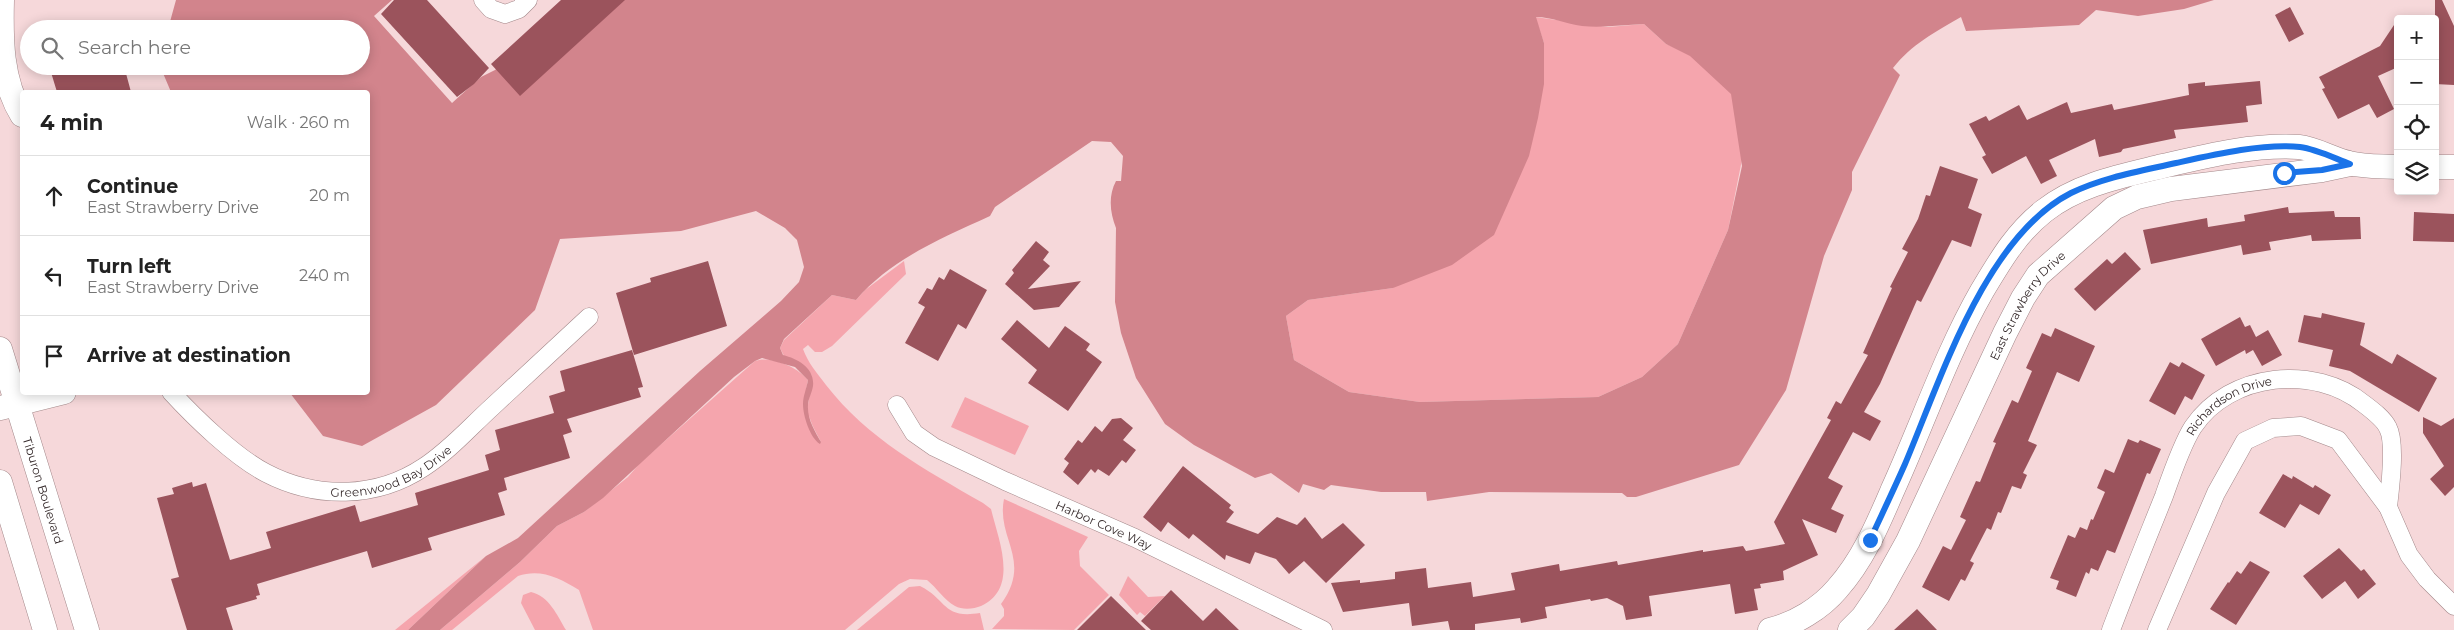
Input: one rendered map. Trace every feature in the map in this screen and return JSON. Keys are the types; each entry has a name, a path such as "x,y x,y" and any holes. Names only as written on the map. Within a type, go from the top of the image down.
{"street":[{"path":"2,0 3,61 10,88 20,110"},
{"path":"483,0 491,9 505,14 518,9 528,0"},
{"name":"East Strawberry Drive","path":"1770,630 1795,620 1816,608 1836,590 1855,565 1870,540 1953,346 2004,254 2024,229 2045,210 2071,193 2103,181 2197,158 2252,149 2300,147 2350,164 2394,167"},
{"name":"East Strawberry Drive","path":"1850,630 1863,617 1878,595 1908,541 2010,324 2038,275 2107,213 2138,197 2172,189 2322,170 2350,164"},
{"path":"2439,167 2454,167"},
{"name":"Greenwood Bay Drive","path":"173,395 231,448 264,472 296,486 314,490 351,492 370,490 387,486 425,467 589,317"},
{"name":"Tiburon Boulevard","path":"0,349 9,406 87,630"},
{"name":"Richardson Drive","path":"2111,630 2193,427 2219,399 2253,383 2281,379 2316,382 2348,391 2373,411 2388,428 2392,461 2388,507"},
{"path":"9,406 52,395"},
{"name":"Harbor Cove Way","path":"897,405 914,433 934,447 1005,481 1135,538 1323,630"},
{"name":"Richardson Drive","path":"2157,630 2216,493 2245,441 2273,428 2301,426 2338,440 2388,507 2409,555 2427,580 2454,606"},
{"path":"0,482 45,630"}],"shaded area":[{"path":"176,0 410,0 479,78 495,70 585,0 2214,0 2184,9 2138,16 2096,10 2079,25 1966,31 1961,17 1924,39 1908,52 1893,68 1900,75 1852,172 1852,190 1824,256 1786,390 1739,465 1636,497 1627,497 1622,493 1489,492 1427,501 1426,492 1381,492 1331,485 1324,490 1303,484 1299,493 1271,473 1255,478 1194,445 1165,424 1136,378 1121,333 1115,302 1116,228 1112,216 1111,199 1116,181 1121,181 1123,156 1111,142 1092,141 995,207 990,216 936,241 901,261 856,300 832,295 784,339 780,348 783,355 800,362 811,374 813,386 808,410 812,425 821,442 820,444 810,432 803,409 808,380 795,367 762,358 755,361 734,377 603,498 584,512 557,526 520,562 440,630 408,630 486,556 518,538 700,371 781,301 799,282 804,267 797,240 785,228 756,211 681,231 560,239 535,310 436,405 362,446 323,436 292,395 370,395 370,90 170,90 164,75 370,75 370,20 170,20","holes":["1536,17 1590,27 1644,24 1666,44 1690,56 1731,94 1742,166 1728,230 1678,344 1642,377 1598,397 1420,402 1349,392 1294,360 1286,316 1308,300 1393,288 1452,265 1494,235 1529,156 1538,118 1544,84 1544,43"]},
{"path":"1535,17 1608,27 1644,24 1666,44 1758,79 1728,230 1678,344 1642,377 1598,397 1420,402 1349,392 1294,360 1286,316 1308,300 1393,288 1544,43"},
{"path":"904,261 906,274 832,346 822,352 815,352 808,345 803,349 810,363 826,385 860,421 898,452 991,509 1003,562 1003,575 1000,587 993,598 978,607 961,608 947,601 927,580 910,579 899,584 845,630 593,630 579,590 557,578 534,573 518,576 452,630 440,630 520,562 557,526 584,512 628,477 640,463 755,361 768,360 783,363 803,375 808,380 806,390 808,407 812,386 811,374 784,356 780,348 784,340 832,295 856,300 865,290","holes":["809,416 812,424 821,442 811,432"]},
{"path":"965,397 1029,426 1015,455 951,427"},
{"path":"1004,499 1088,537 1079,551 1080,566 1109,595 1074,630 992,629 1004,616 1004,609 1001,604 1010,588 1014,575 1014,562 1003,513"},
{"path":"486,556 408,630 395,630"},
{"path":"1128,576 1148,597 1165,596 1145,616 1140,612 1137,615 1119,595"},
{"path":"920,586 929,591 952,611 968,614 980,613 984,630 857,630 909,587"},
{"path":"531,592 548,602 566,630 535,630 521,603 523,595"}],"pier":[{"path":"392,0 410,0 478,78 482,76 452,103 374,16"}],"building":[{"path":"394,0 427,0 489,68 474,84 457,97 381,14"},
{"path":"561,0 625,0 520,96 491,64"},
{"path":"2435,0 2442,0 2454,26 2454,85 2439,84 2439,15 2435,15"},
{"path":"2290,7 2304,34 2289,42 2275,15"},
{"path":"2394,25 2394,69 2378,76 2394,109 2377,118 2369,104 2338,119 2322,89 2325,88 2319,77 2380,46"},
{"path":"52,75 126,75 130,90 56,90"},
{"path":"2260,81 2262,104 2246,106 2248,122 2174,130 2176,138 2123,149 2121,152 2099,157 2095,139 2049,160 2057,176 2041,184 2026,156 1992,174 1982,157 1986,155 1969,124 1986,116 1989,121 2019,105 2027,120 2067,102 2071,113 2112,104 2114,110 2189,95 2188,84 2205,82 2205,86"},
{"path":"1940,166 1978,179 1968,208 1982,214 1971,247 1952,240 1921,302 1917,300 1880,384 1864,412 1881,421 1870,441 1853,432 1828,478 1843,486 1831,509 1844,515 1836,533 1802,519 1818,555 1783,571 1784,580 1760,584 1761,588 1754,589 1758,610 1735,614 1730,584 1649,596 1652,616 1626,620 1623,606 1607,598 1545,607 1547,618 1521,623 1520,618 1475,624 1475,630 1450,630 1448,621 1412,626 1409,603 1343,612 1331,583 1360,580 1360,583 1395,579 1395,572 1426,568 1428,588 1471,582 1473,597 1515,590 1511,573 1559,564 1560,571 1617,561 1618,565 1703,550 1703,552 1743,546 1746,551 1785,544 1774,522 1831,420 1827,418 1836,401 1841,404 1868,355 1863,353 1892,288 1890,287 1908,252 1902,249 1918,219 1926,195 1930,196"},
{"path":"2288,207 2289,213 2334,211 2335,217 2360,217 2361,239 2312,241 2311,235 2269,242 2271,250 2243,255 2241,245 2151,264 2143,230 2207,218 2208,227 2245,221 2244,215"},
{"path":"2414,212 2454,214 2454,242 2413,241"},
{"path":"1036,241 1049,252 1043,260 1050,266 1028,289 1081,281 1059,307 1034,310 1005,284 1014,273 1012,270"},
{"path":"2125,252 2141,269 2095,311 2074,289 2107,259 2112,264"},
{"path":"708,261 727,326 634,355 616,293 651,282 650,278"},
{"path":"950,269 987,290 966,329 958,324 938,361 905,343 925,307 918,303 927,288 932,290 939,277 944,280"},
{"path":"2322,313 2365,323 2360,345 2392,364 2397,354 2437,378 2419,412 2350,371 2329,366 2333,350 2298,342 2304,315 2321,318"},
{"path":"2240,317 2245,327 2250,325 2256,337 2268,330 2282,355 2262,366 2253,350 2246,354 2245,350 2216,366 2201,339"},
{"path":"1017,320 1049,348 1065,326 1090,344 1086,350 1102,362 1068,411 1028,383 1037,370 1001,339"},
{"path":"2055,328 2095,346 2079,382 2057,372 2028,441 2037,445 2023,473 2027,475 2021,489 2012,486 2001,513 1998,512 1991,530 1987,528 1970,561 1974,563 1965,581 1961,579 1949,601 1922,587 1943,546 1951,550 1966,520 1960,517 1976,481 1980,482 1996,443 1993,442 2012,400 2018,403 2032,371 2026,368 2042,333 2051,337"},
{"path":"632,350 643,387 638,388 641,397 567,419 572,432 563,435 570,458 504,478 507,490 498,493 505,515 428,538 432,550 372,568 367,551 257,584 260,595 256,596 257,599 226,608 233,630 187,630 171,579 179,577 157,498 174,494 172,488 192,482 193,487 206,483 230,560 271,548 266,532 355,505 360,522 418,505 415,493 489,470 485,455 500,450 495,430 554,413 549,396 565,391 560,371"},
{"path":"2170,362 2179,367 2182,362 2205,375 2192,400 2185,396 2175,415 2149,401"},
{"path":"2423,417 2441,426 2454,418 2454,487 2445,496 2430,479 2444,466 2423,433"},
{"path":"1121,418 1133,428 1123,440 1136,450 1126,463 1122,460 1109,476 1098,469 1095,473 1091,469 1078,485 1063,472 1069,463 1064,459 1078,440 1082,443 1095,426 1102,432 1112,419"},
{"path":"2128,439 2138,443 2140,440 2161,449 2150,474 2147,473 2115,553 2107,550 2098,571 2091,568 2089,574 2086,572 2076,597 2056,589 2059,581 2050,578 2068,535 2075,538 2080,527 2087,530 2105,492 2097,488 2105,469 2114,473"},
{"path":"1183,466 1231,505 1229,508 1234,512 1226,522 1258,534 1277,517 1297,525 1305,517 1322,539 1343,523 1365,545 1326,583 1304,561 1289,574 1276,559 1255,552 1250,564 1226,555 1225,560 1193,534 1189,539 1168,522 1161,532 1143,517"},
{"path":"2283,474 2292,479 2293,476 2313,488 2315,485 2331,495 2319,515 2300,504 2285,528 2259,513"},
{"path":"2339,548 2361,571 2364,569 2376,584 2358,599 2345,581 2322,599 2303,576"},
{"path":"2250,561 2270,572 2236,625 2210,609 2237,571 2241,574"},
{"path":"1171,590 1203,621 1216,608 1239,630 1151,630 1141,621"},
{"path":"1111,596 1146,630 1077,630"},
{"path":"1917,609 1937,630 1894,630"}],"route":[{"path":"1870,540 1953,346 2004,254 2024,229 2045,210 2071,193 2103,181 2197,158 2252,149 2300,147 2350,164 2322,170 2284,173"}]}
